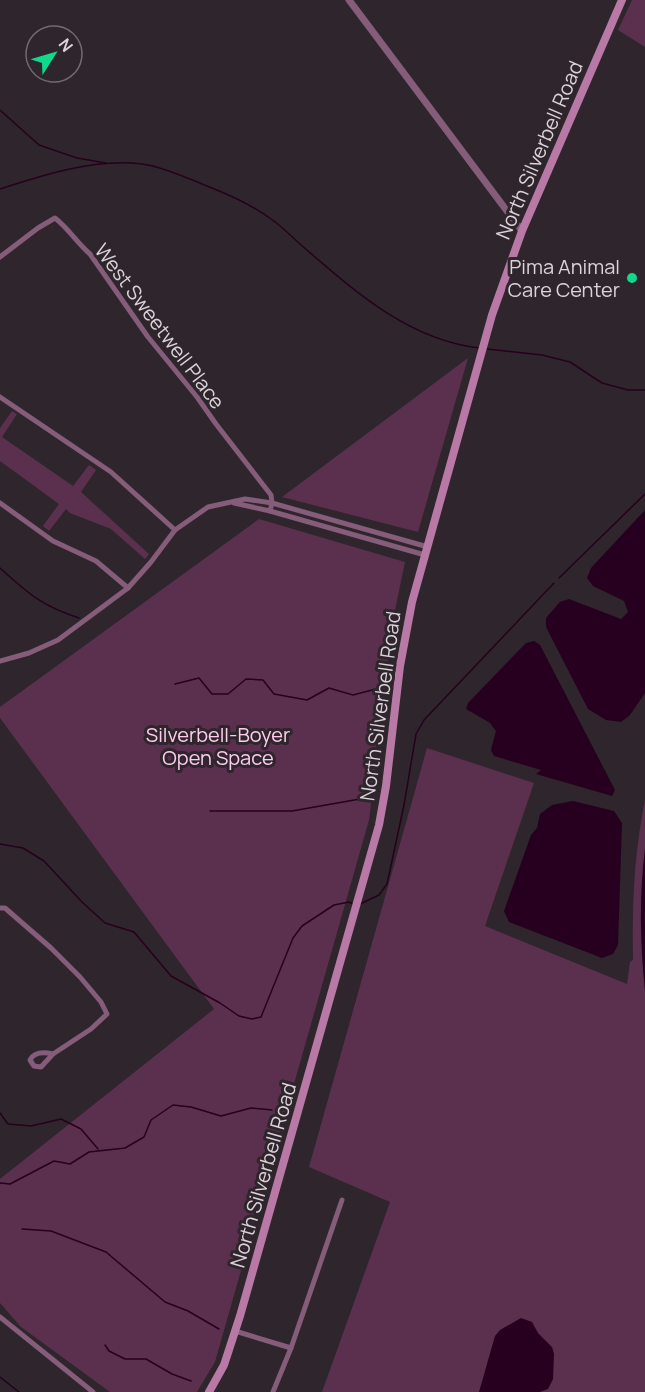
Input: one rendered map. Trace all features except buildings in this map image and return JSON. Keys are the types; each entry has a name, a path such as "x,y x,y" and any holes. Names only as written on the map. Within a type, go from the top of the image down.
{"main road":[{"name":"North Silverbell Road","path":"208,1392 224,1365 235,1331 379,825 405,634 492,315 522,231 622,0"}],"street":[{"path":"349,0 522,231"},
{"name":"West Sweetwell Place","path":"0,257 38,228 56,218 67,227 78,244 90,254 148,337 197,397 271,495 272,503"},
{"path":"0,397 111,472 175,530"},
{"path":"0,661 29,653 58,640 129,588 175,530 208,507 245,499 272,503 427,551"},
{"path":"232,502 427,551"},
{"path":"0,503 53,541 96,561 129,588"},
{"path":"270,511 272,503"},
{"path":"309,522 311,514"},
{"path":"0,908 5,908 51,948 80,977 101,1002 107,1014 91,1029 53,1053"},
{"path":"273,1392 291,1348 342,1200"},
{"path":"0,1317 93,1392"},
{"path":"235,1331 291,1348"}],"green space":[{"path":"632,0 645,0 645,47 618,30"},
{"path":"468,358 418,532 282,497"},
{"path":"12,411 17,414 2,437 73,486 89,465 96,470 81,492 149,554 145,559 111,529 70,513 66,509 49,531 43,526 59,504 0,461 0,428"},
{"name":"Silverbell-Boyer Open Space","path":"259,519 405,562 393,620 369,820 215,1362 197,1392 110,1392 21,1327 0,1303 0,1179 214,1009 0,718 0,707"},
{"path":"427,748 534,783 485,926 627,984 630,962 633,960 634,879 645,799 645,1392 322,1392 390,1202 309,1167"}],"shaded area":[{"path":"645,510 645,693 630,715 621,722 606,720 588,709 546,627 546,618 560,602 569,599 621,619 628,612 624,601 593,586 587,578 591,568"},
{"path":"534,641 540,645 615,790 612,796 536,774 541,770 494,756 491,750 496,731 490,723 466,709 468,703 526,643"},
{"path":"573,801 614,811 622,823 618,945 613,954 602,958 509,922 504,911 531,835 537,828 540,814 552,805"},
{"path":"645,848 645,991 641,920"},
{"path":"521,1318 532,1322 538,1333 552,1347 553,1379 548,1389 540,1392 479,1392 495,1336 500,1330"}],"waterway":[{"path":"0,110 39,145 77,158 106,163"},
{"path":"0,189 52,173 106,163 142,164 164,169 229,195 263,213 347,284 408,325 431,336 479,348"},
{"path":"487,349 542,355 570,362 602,383 628,390 645,390"},
{"path":"559,578 645,494"},
{"path":"0,568 36,598 55,609 79,618"},
{"path":"360,904 379,895 387,884 416,734 424,720 554,583"},
{"path":"175,684 199,678 212,694 228,694 246,679 263,680 274,694 307,700 329,688 353,695 391,685"},
{"path":"210,811 292,811 360,799 366,794 378,791"},
{"path":"0,844 23,848 44,861 105,923 134,932 171,976 239,1016 252,1019 261,1017 293,938 302,926 334,905 349,902 353,904"},
{"path":"0,1183 10,1184 54,1161 70,1164 89,1152 125,1148 144,1137 151,1120 173,1105 191,1107 221,1116 251,1108 272,1110"},
{"path":"0,1113 8,1124 31,1126 61,1119 81,1129 98,1149"},
{"path":"22,1229 51,1231 106,1252 165,1302 188,1311 219,1329"},
{"path":"105,1345 109,1351 125,1359 146,1359 172,1374 191,1381"},
{"path":"0,1377 19,1392"}],"place":[{"name":"Pima Animal Care Center","path":"632,278"}]}
